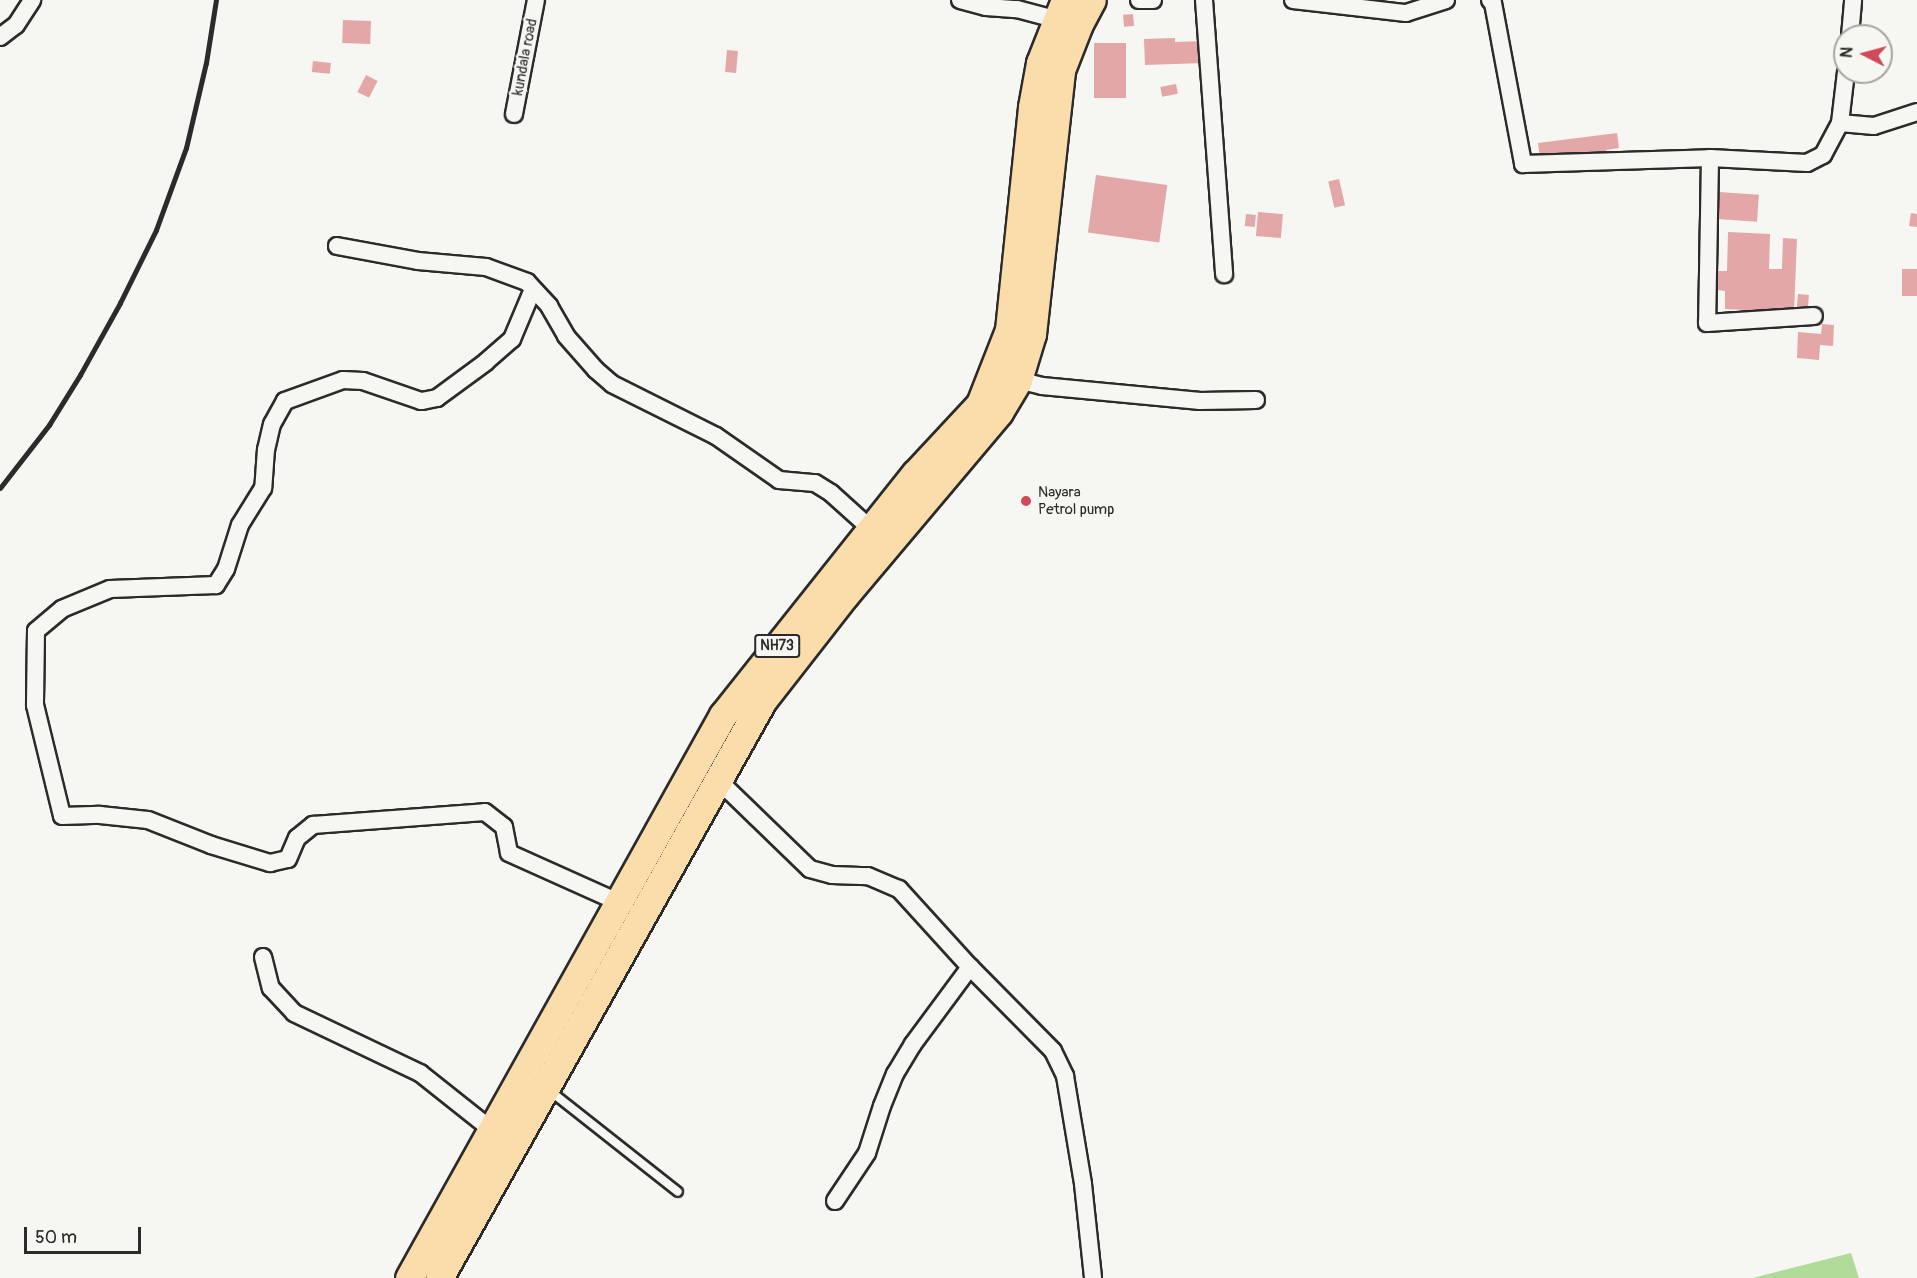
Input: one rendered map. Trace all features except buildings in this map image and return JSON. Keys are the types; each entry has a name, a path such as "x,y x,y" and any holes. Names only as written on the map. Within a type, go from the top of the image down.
{"highway":[{"name":"NH73","path":"439,1278 763,700 845,595 999,412 1017,380 1032,334 1061,70 1079,24 1092,0"},
{"name":"NH73","path":"409,1278 723,715 915,474 980,405 1009,330 1032,107 1040,63 1060,9"}],"street":[{"path":"0,37 16,25 32,0"},
{"name":"kundala road","path":"514,114 536,0"},
{"path":"960,0 986,7 1060,9"},
{"path":"1138,0 1154,0"},
{"path":"1204,0 1224,274"},
{"path":"1293,0 1406,13 1446,0"},
{"path":"1490,0 1523,164 1710,158 1807,163 1823,155 1840,123 1845,84"},
{"path":"1851,24 1853,0"},
{"path":"1840,123 1874,126 1917,112"},
{"path":"1710,158 1707,323 1814,316"},
{"path":"337,246 418,261 486,267 527,282 549,306 566,336 596,370 612,384 716,436 779,480 815,483 831,493 871,529"},
{"path":"533,289 512,339 486,362 437,398 421,401 363,381 343,380 285,401 272,424 266,449 263,488 240,525 226,569 216,585 110,589 62,609 36,631 35,705 62,816 100,815 148,820 211,845 270,863 288,859 297,838 313,825 485,812 504,827 509,853 620,903"},
{"path":"1017,380 1041,386 1200,401 1256,400"},
{"path":"718,780 810,869 832,875 868,876 899,889 970,967 1053,1051 1065,1077 1083,1184 1093,1278"},
{"path":"263,957 270,988 294,1013 420,1072 492,1130"},
{"path":"835,1201 867,1153 882,1106 907,1054 970,967"}],"lane":[{"path":"546,1088 678,1192"}],"green space":[{"path":"1851,1253 1859,1278 1753,1278"}],"railway":[{"path":"0,488 49,425 80,375 120,303 156,230 186,148 206,63 216,0"}],"place":[{"name":"Nayara Petrol pump","path":"1026,501"}]}
